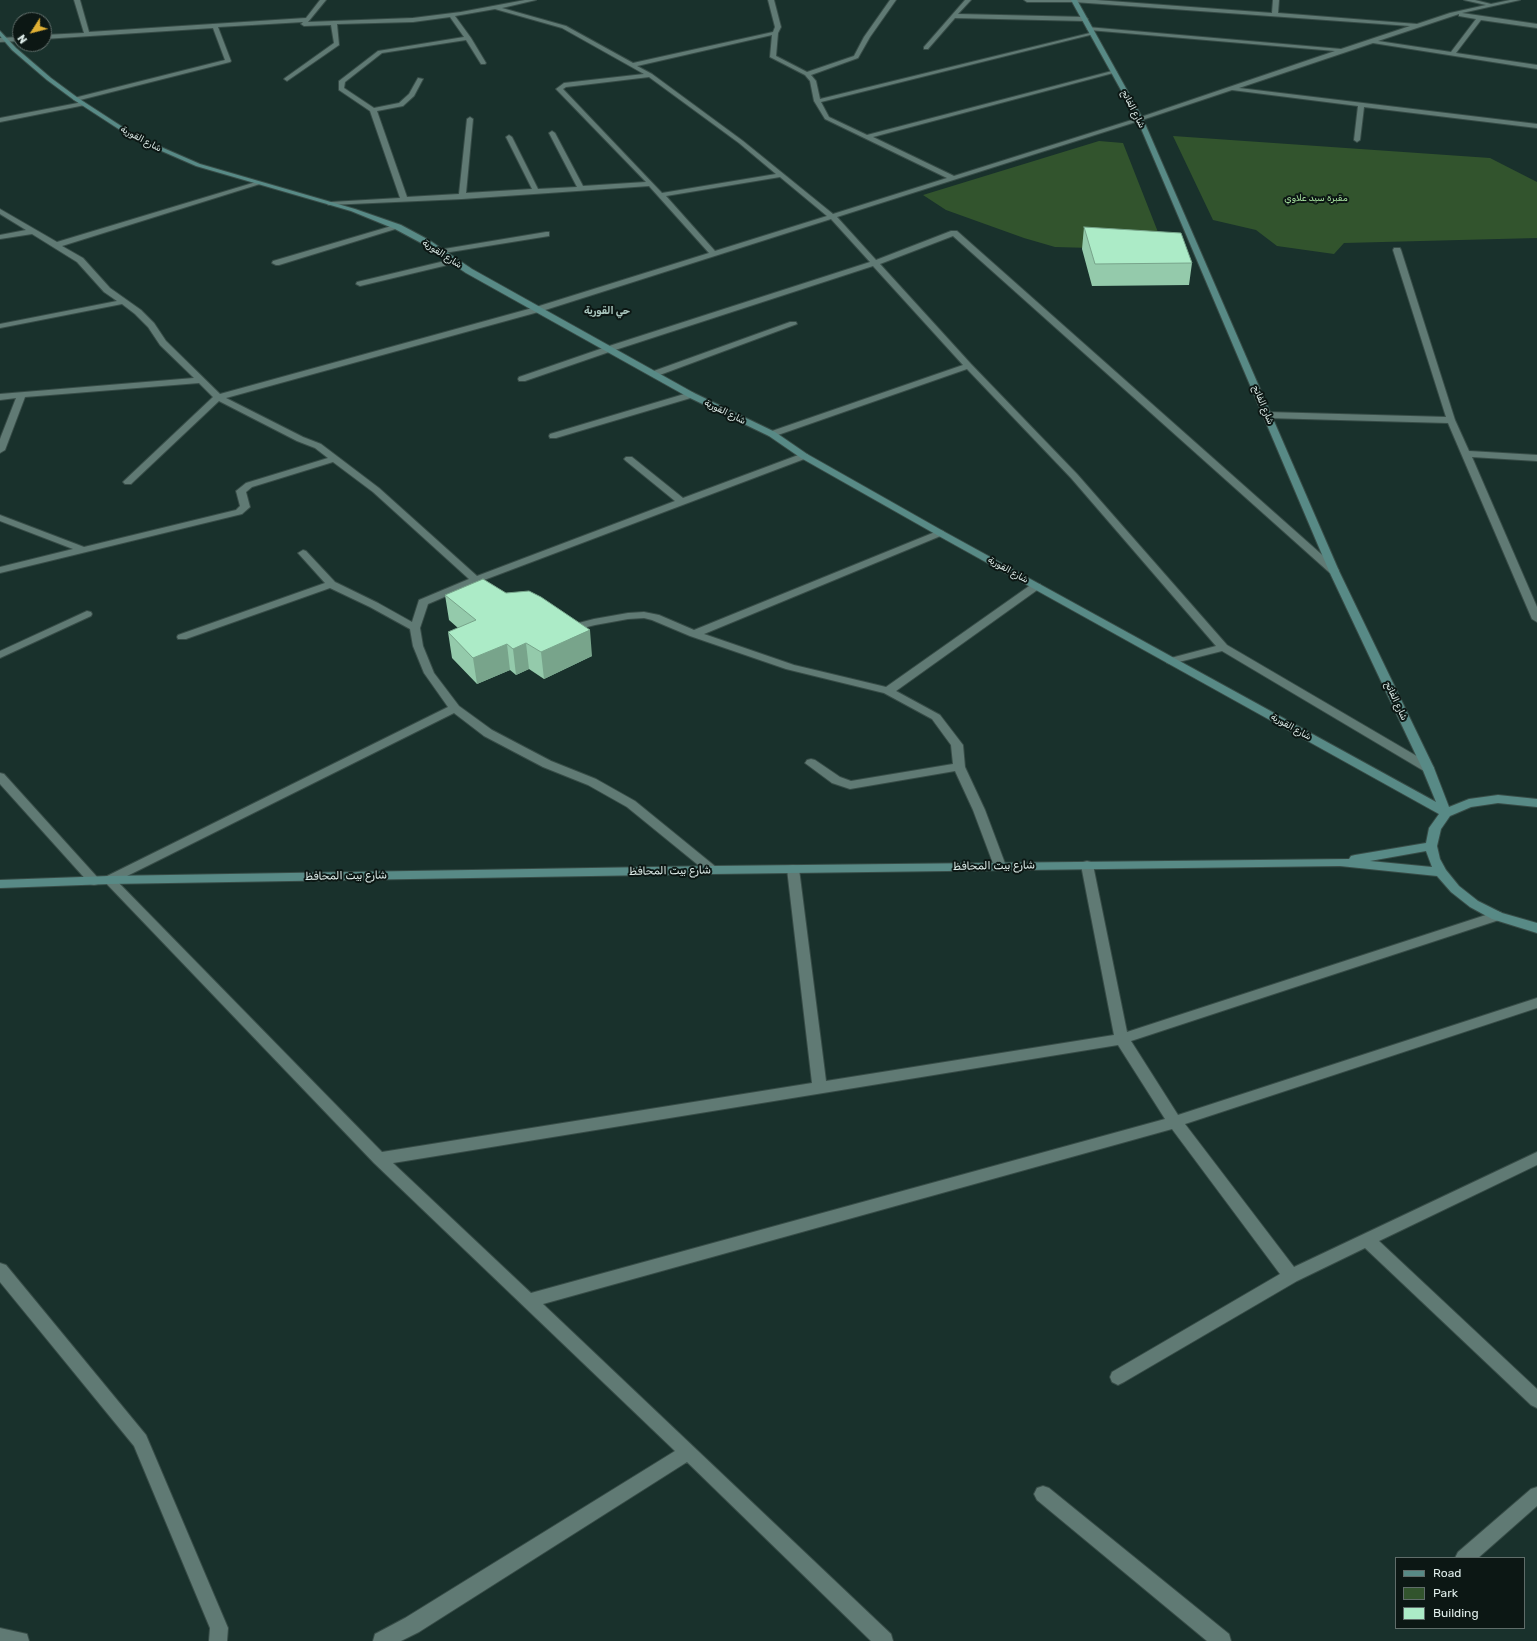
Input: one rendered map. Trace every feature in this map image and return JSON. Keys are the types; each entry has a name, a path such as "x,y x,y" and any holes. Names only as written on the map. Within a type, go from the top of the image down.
{"street":[{"path":"77,0 87,34"},
{"path":"324,0 304,24 413,20 451,15 533,0"},
{"path":"771,0 778,27 775,33 773,57 807,74 814,81 817,101 827,118 953,178"},
{"path":"807,74 856,57 867,37 893,0"},
{"path":"926,48 968,0"},
{"path":"1027,0 1160,3 1275,15 1420,25"},
{"name":"شارع الفاتح","path":"1074,0 1140,119 1334,571 1428,768 1446,814"},
{"path":"1275,15 1276,0"},
{"path":"1467,0 1493,5"},
{"path":"128,482 218,397 539,309 1140,119 1452,14 1517,0"},
{"path":"494,7 564,27 650,75 742,142 832,216 968,366 1074,476 1223,647 1428,768"},
{"path":"1452,14 1537,26"},
{"path":"451,15 468,38 483,63"},
{"path":"954,16 1085,19"},
{"path":"1452,54 1479,18"},
{"path":"52,36 307,20"},
{"path":"287,79 337,44 334,23"},
{"path":"0,120 79,101 228,61 215,26"},
{"path":"817,101 1091,30 1345,50"},
{"path":"632,65 775,33"},
{"path":"2,38 12,39"},
{"name":"شارع القورية","path":"2,38 25,59 79,101 154,148 198,165 373,217 398,227 426,242 438,252 453,261 691,395 772,434 804,456 1446,814"},
{"path":"404,199 373,110 341,89 342,81 380,52 468,38"},
{"path":"1372,41 1537,67"},
{"path":"866,137 1114,72"},
{"path":"650,75 564,85 560,89 651,184 714,254"},
{"path":"373,110 401,105 412,96 420,79"},
{"path":"1230,89 1537,126"},
{"path":"1357,140 1361,105"},
{"path":"462,197 470,119"},
{"path":"552,133 581,188"},
{"path":"508,138 536,191"},
{"path":"660,195 782,176"},
{"path":"56,244 258,183"},
{"path":"331,204 651,184"},
{"path":"0,211 14,221 34,231 80,260 107,290 138,312 151,325 163,343 218,397 300,439 318,446 376,490 476,580 497,592"},
{"path":"276,263 398,227"},
{"path":"0,237 34,231"},
{"path":"522,379 609,349 875,263 954,233 1334,571"},
{"path":"438,252 546,234"},
{"path":"1397,250 1451,420 1537,619"},
{"path":"360,284 453,261"},
{"path":"0,326 122,302"},
{"path":"654,374 793,324"},
{"path":"772,434 968,366"},
{"path":"0,397 200,380"},
{"path":"0,450 22,395"},
{"path":"552,436 691,395"},
{"path":"1268,415 1451,420"},
{"path":"1467,454 1537,458"},
{"path":"712,870 631,804 592,782 547,764 488,733 455,708 429,673 418,646 415,628 423,602 476,580 804,456"},
{"path":"0,570 239,512 245,507 241,491 249,485 334,459"},
{"path":"629,459 682,502"},
{"path":"0,518 83,550"},
{"path":"694,634 940,532"},
{"path":"303,553 331,584 374,605 415,628"},
{"path":"182,637 331,584"},
{"path":"888,691 1036,586"},
{"path":"0,655 87,614"},
{"path":"559,626 566,629 620,617 644,615 661,619 694,634 790,667 888,691 936,717 957,745 959,767 1000,866"},
{"path":"1171,661 1223,647"},
{"path":"101,880 455,708"},
{"path":"811,763 836,780 850,785 959,767"},
{"path":"0,777 379,1159 688,1452 884,1641"},
{"path":"1537,803 1498,799 1469,803 1446,814 1435,828 1431,846 1434,859 1441,872 1455,889 1474,904 1497,916 1537,928"},
{"path":"1340,862 1431,846"},
{"path":"1340,862 1441,872"},
{"name":"شارع بيت المحافظ","path":"0,884 101,880 1340,862"},
{"path":"1086,865 1122,1039 1175,1122 1291,1276"},
{"path":"793,869 820,1088"},
{"path":"379,1159 1122,1039 1497,916"},
{"path":"528,1301 1175,1122 1537,1003"},
{"path":"1118,1377 1291,1276 1537,1158"},
{"path":"1367,1240 1537,1400"},
{"path":"0,1270 140,1441 219,1628 218,1641"},
{"path":"382,1641 412,1625 688,1452"},
{"path":"1043,1494 1222,1641"},
{"path":"1465,1557 1537,1496"},
{"path":"0,1636 20,1641"}],"green space":[{"name":"مقبرة سيد علاوي","path":"1173,136 1490,158 1537,182 1537,238 1344,243 1334,254 1277,246 1256,230 1213,220"},
{"path":"1099,141 1123,143 1165,250 1055,247 1024,238 946,210 923,195"}],"building":[{"path":"1084,227 1181,233 1192,263 1095,264"},
{"path":"483,579 506,593 529,591 541,597 590,630 541,652 526,643 513,649 507,644 473,658 448,632 476,620 445,595"}],"district":[{"name":"حي القورية","path":"607,311"}]}
